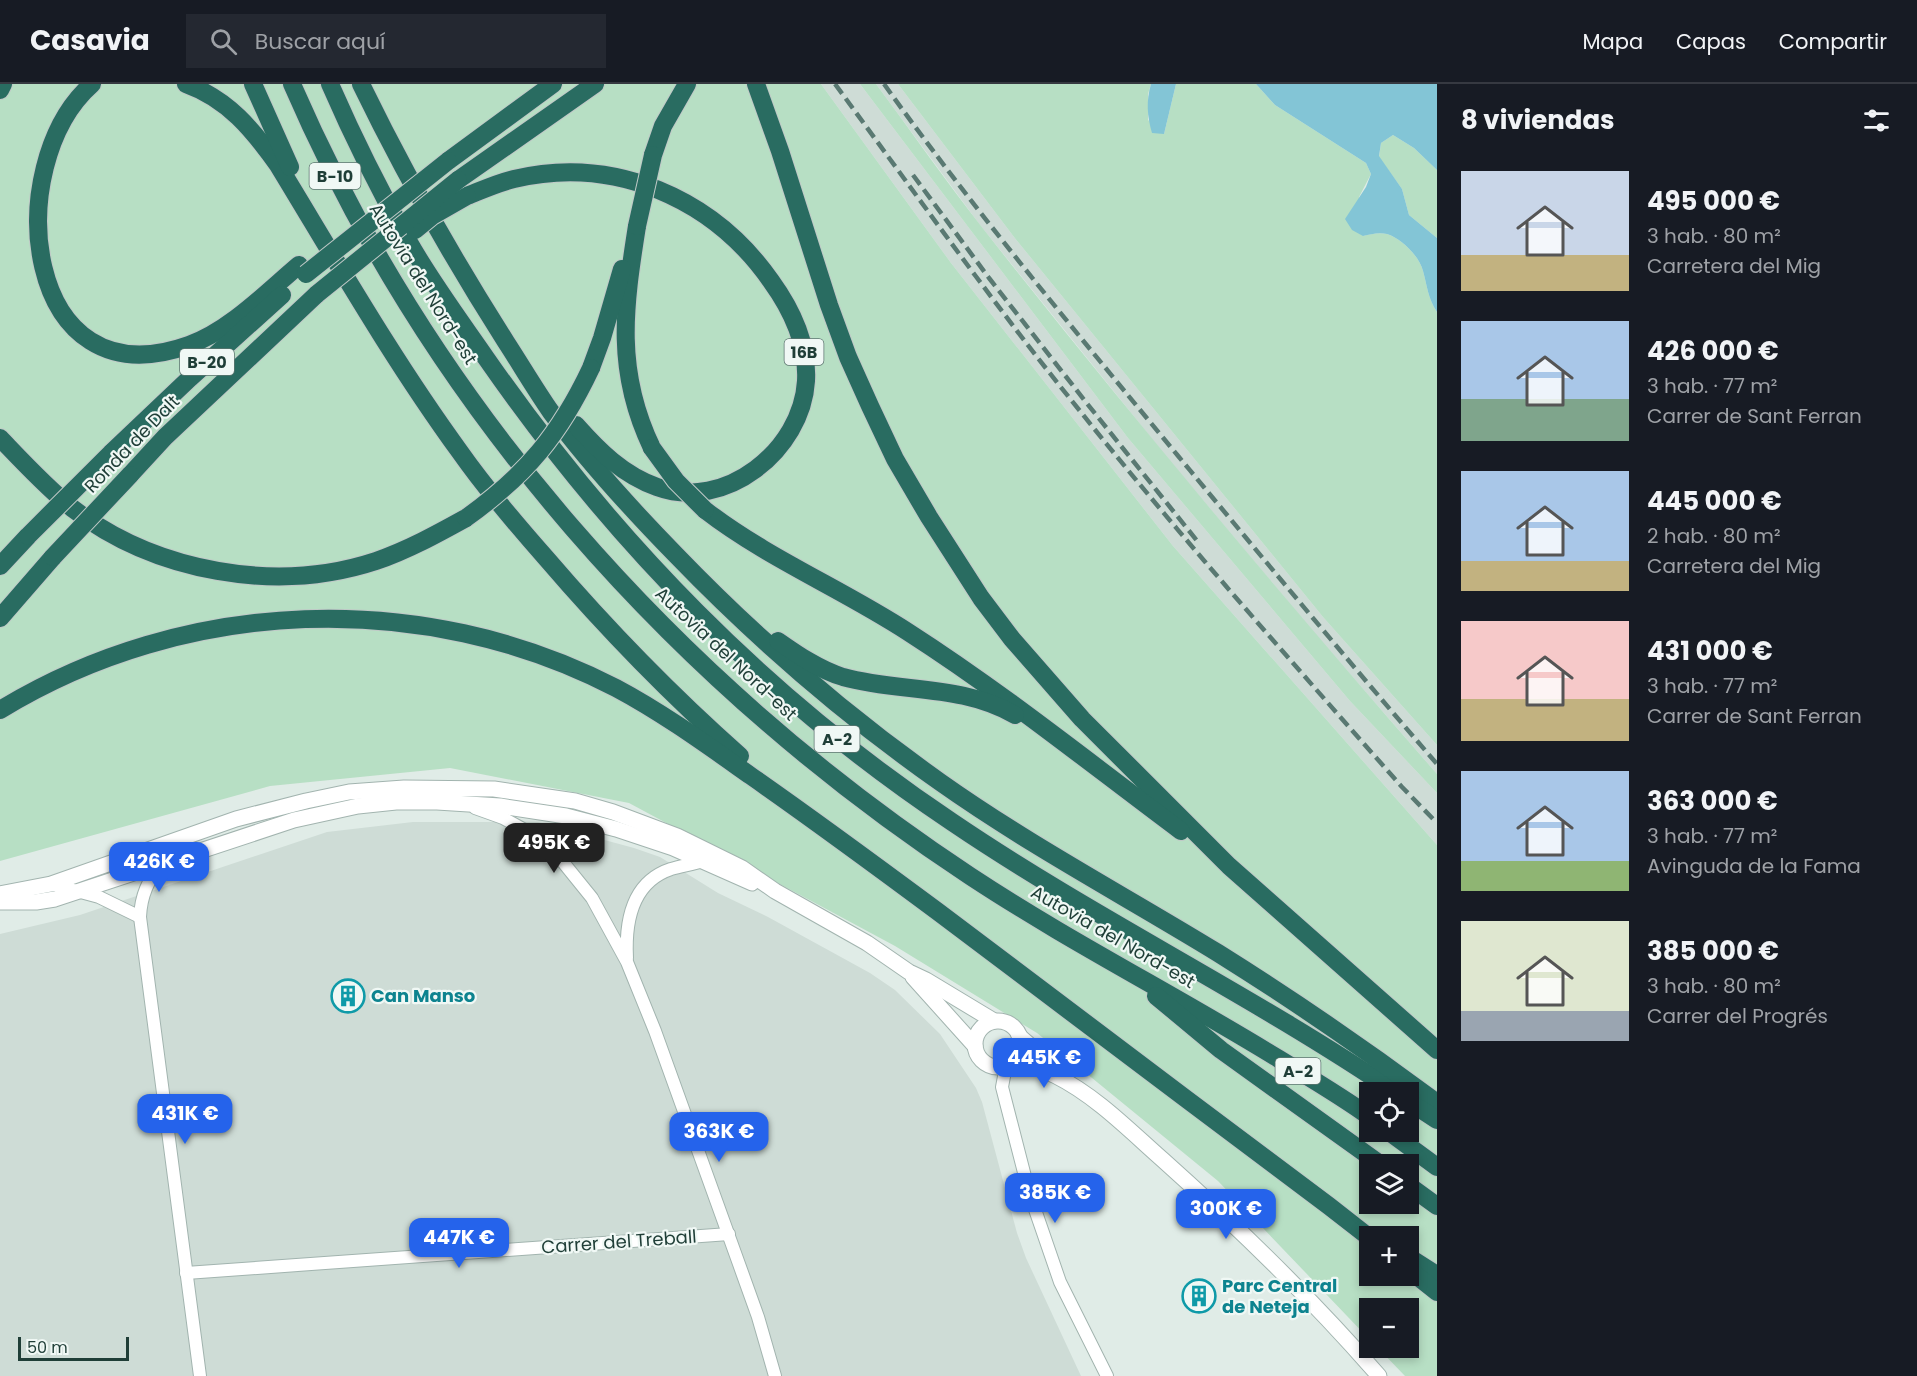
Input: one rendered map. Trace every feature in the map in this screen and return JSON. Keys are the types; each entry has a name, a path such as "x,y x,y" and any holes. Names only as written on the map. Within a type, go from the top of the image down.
{"highway":[{"path":"0,90 3,84"},
{"path":"52,107 71,93 92,84"},
{"path":"186,84 224,103 260,140 278,165 387,346 461,454 502,508 588,607 698,719 760,774 838,837 1359,1229"},
{"path":"253,84 286,159 354,290"},
{"name":"Autovia del Nord-est","path":"292,84 338,183 367,237 434,346 476,407 534,482 624,585 688,651 782,736 922,844 1034,917 1226,1026 1359,1110"},
{"name":"Autovia del Nord-est","path":"330,84 408,242 510,392 589,495 649,564 747,662 851,750 953,824 1379,1082"},
{"path":"361,84 399,161 447,248 550,410 612,486 703,583 756,634 840,707 941,783 1043,849 1217,953 1305,1009 1437,1103"},
{"name":"B-20","path":"0,566 111,453 303,269 444,157 464,149 553,84"},
{"name":"B-20","path":"463,188 595,84"},
{"path":"0,438 33,473 73,508 107,530 146,550 187,564 223,572 307,575 375,561 432,537 466,518 508,485 547,444 578,395 591,368 613,301 653,154 663,126 687,84"},
{"path":"756,84 848,357 895,459 928,517 981,598 1012,639 1082,720 1228,866 1437,1050"},
{"name":"16B","path":"463,188 548,174 575,173 602,175 634,182 683,200 707,214 741,243 778,290 790,310 800,335 806,359 806,382 802,403 785,440 759,467 743,478 724,486 703,492 681,493 658,488 621,469 599,450 520,364"},
{"name":"Ronda de Dalt","path":"0,618 53,557 165,437 303,306 325,294 463,188"},
{"path":"634,225 625,328 631,392 652,448 676,481 705,510 748,540 849,596 962,667 1032,717 1228,866"},
{"path":"46,318 77,339 99,349 150,354 170,351 191,345 214,333 303,269"},
{"path":"0,426 33,473"},
{"path":"703,583 768,634 818,666 842,676 867,682 946,691 987,701 1085,758"},
{"path":"0,710 42,686 93,663 147,645 198,632 258,622 312,618 362,619 414,624 463,633 517,648 567,666 615,688 677,725 838,837"},
{"path":"1117,965 1221,1050 1366,1154"},
{"path":"1419,1108 1437,1120"},
{"path":"1403,1142 1437,1167"},
{"path":"1419,1193 1437,1206"},
{"path":"1329,1206 1360,1226"},
{"path":"1419,1264 1437,1275"},
{"path":"1419,1278 1437,1292"}],"street":[{"path":"0,894 51,884 272,808 349,792 452,787 494,789 565,800 613,812 684,839 742,868 775,891 867,943 909,972 994,1021 1010,1024 1020,1036 1084,1094 1146,1145 1262,1252 1379,1376"},
{"path":"0,902 36,902 54,899 284,823 335,811 396,802 500,806 574,818 648,840 775,891"},
{"path":"463,803 503,818 532,834 554,851 592,898 627,962 655,1031 729,1234 758,1317 775,1376"},
{"path":"627,962 628,918 635,900 645,885 670,869 703,861"},
{"path":"161,863 143,894 140,917 200,1376"},
{"path":"51,884 99,897 140,917"},
{"path":"909,972 975,1046 980,1059 985,1064 999,1068 1009,1064 1045,1071 1084,1094"},
{"path":"975,1046 980,1030 994,1021"},
{"path":"1020,1036 1021,1047 1009,1064 1002,1087 1032,1202 1060,1282 1107,1376"},
{"name":"Carrer del Treball","path":"186,1273 729,1234"}],"shaded area":[{"path":"821,84 860,84 1128,438 1350,701 1437,793 1437,845 1173,546 951,263"},
{"path":"876,84 898,84 1014,237 1323,617 1437,745 1437,774 1165,455 980,225"},
{"path":"413,822 538,822 660,857 718,893 768,917 870,973 895,990 940,1034 976,1088 982,1102 1017,1233 1026,1258 1081,1376 0,1376 0,934 80,915 327,832"}],"green space":[{"path":"0,84 821,84 951,263 1173,546 1437,845 1437,1376 1405,1376 1388,1358 1419,1358 1419,1298 1359,1298 1359,1329 1218,1181 1037,1033 895,946 629,803 450,768 270,786 0,861"},
{"path":"860,84 876,84 968,209 1092,365 1263,571 1437,774 1437,793 1350,701 1128,438"},
{"path":"898,84 1151,84 1148,94 1148,120 1164,134 1176,84 1256,84 1275,105 1366,163 1371,174 1359,197 1363,236 1387,234 1409,249 1421,266 1437,312 1437,745 1323,617 1014,237"},
{"path":"1393,135 1414,148 1437,170 1437,238 1409,215 1402,189 1379,157 1381,143"}],"water":[{"path":"1151,84 1176,84 1164,134 1152,133 1150,127 1148,102"},
{"path":"1256,84 1437,84 1437,170 1414,148 1393,135 1381,143 1379,156 1402,189 1409,215 1437,238 1437,312 1421,266 1409,249 1387,234 1363,236 1352,230 1345,219 1366,187 1371,174 1366,163 1275,105"}],"railway":[{"path":"835,84 1017,331 1119,459 1279,648 1402,787 1437,823"},
{"path":"884,84 954,178 1063,316 1437,764"},
{"path":"913,175 989,278 1198,542"}],"place":[{"name":"Can Manso","path":"348,996"},
{"name":"Parc Central de Neteja","path":"1199,1296"}]}
